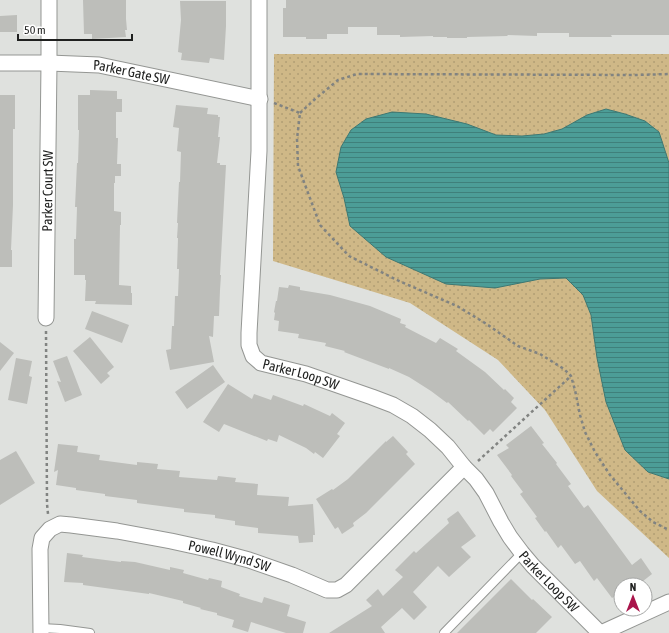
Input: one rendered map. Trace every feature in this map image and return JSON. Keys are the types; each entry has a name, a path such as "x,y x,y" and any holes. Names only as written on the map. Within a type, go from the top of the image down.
{"street":[{"name":"Parker Court SW","path":"46,318 49,0"},
{"name":"Parker Loop SW","path":"259,0 259,151 249,333 249,345 252,356 261,363 306,374 393,405 412,416 430,430 448,447 476,479 486,493 510,537 522,553 600,633"},
{"name":"Parker Gate SW","path":"0,63 98,65 260,99"},
{"name":"Powell Wynd SW","path":"50,529 60,524 71,525 117,531 171,541 249,560 292,575 327,590 337,590 346,585 464,467"},
{"path":"40,631 40,549 42,538 50,529"},
{"path":"600,633 669,602"}],"lane":[{"path":"444,633 522,553"},
{"path":"40,631 60,629 90,633"}],"path":[{"path":"669,74 358,74 338,80 300,113 297,139 298,166 320,225 349,256 399,281 457,306 518,346 540,354 564,368 570,376 575,390 585,432 606,469 640,511 653,522 669,530"},
{"path":"260,99 300,113"},
{"path":"46,318 47,504 50,529"},
{"path":"464,467 476,463 570,376"}],"shaded area":[{"path":"274,54 669,54 669,558 597,491 545,410 498,360 410,303 273,261"}],"water":[{"path":"606,109 645,121 659,132 669,163 669,479 648,472 625,450 606,402 597,358 591,315 583,295 566,278 540,279 495,288 446,284 386,257 350,226 344,198 336,172 341,147 351,130 366,119 392,112 426,114 467,124 496,135 522,136 544,134 562,129 587,115"}],"building":[{"path":"83,0 126,0 126,37 92,39 92,34 84,34"},
{"path":"286,0 669,0 669,35 569,37 569,33 537,33 537,36 508,35 467,38 433,36 400,37 400,35 377,35 377,27 348,27 348,34 327,34 327,39 283,37 283,8 286,8"},
{"path":"180,1 226,1 224,60 210,58 209,63 181,60 182,53 178,52 181,20"},
{"path":"17,15 17,32 0,32 0,16"},
{"path":"90,90 117,91 117,99 122,99 122,112 116,112 116,138 118,138 117,164 121,164 121,176 115,176 114,211 121,212 119,285 131,286 132,305 95,304 96,301 85,301 85,275 74,275 74,239 76,239 77,207 75,207 79,130 78,95 90,95"},
{"path":"0,95 15,95 15,129 13,129 12,267 0,267"},
{"path":"176,105 208,108 207,114 218,115 218,117 220,117 218,137 220,137 217,163 220,163 220,165 226,165 219,316 214,316 213,337 209,336 214,362 170,370 166,350 171,349 172,326 174,326 175,296 178,296 179,269 177,269 177,223 181,152 177,151 179,128 173,127"},
{"path":"289,285 300,287 300,290 330,295 370,306 401,319 400,323 406,325 405,327 436,343 440,338 458,349 456,351 485,372 504,390 505,389 514,398 511,402 517,408 493,432 490,429 484,435 448,402 447,403 409,377 389,368 344,352 345,351 325,346 326,343 298,338 299,334 278,331 279,321 274,320 274,312 279,287 288,288"},
{"path":"92,311 129,325 122,343 85,329"},
{"path":"90,337 114,367 107,373 110,376 101,384 73,351"},
{"path":"0,342 14,353 0,371"},
{"path":"67,356 82,395 65,402 57,381 61,382 53,361"},
{"path":"16,358 32,361 29,376 32,377 27,404 8,400"},
{"path":"213,365 225,382 187,409 175,392"},
{"path":"228,384 252,399 254,394 271,400 273,395 303,406 304,404 330,416 332,413 345,423 337,434 340,436 323,458 315,452 314,454 306,448 279,435 277,442 268,439 267,441 224,424 219,432 203,422"},
{"path":"531,426 571,484 568,486 584,508 588,505 632,565 641,558 652,574 648,577 613,577 612,598 597,578 594,581 580,561 575,564 561,545 558,548 535,518 537,517 520,494 523,492 497,455 509,448 506,445"},
{"path":"393,436 408,452 406,454 415,464 366,513 353,523 354,526 342,534 338,527 335,529 316,499 332,489 333,490 348,479 386,441"},
{"path":"58,444 78,446 77,452 100,455 99,460 137,465 137,462 158,464 157,469 180,471 179,477 217,480 218,476 236,478 235,482 258,484 257,495 289,497 288,506 313,504 315,535 313,535 313,542 299,543 298,536 258,533 258,528 235,525 235,521 215,518 215,515 184,512 184,509 137,503 137,500 105,496 105,494 76,490 76,488 56,485 58,470 54,472"},
{"path":"16,451 35,483 0,505 0,460"},
{"path":"458,511 476,536 461,547 471,557 449,577 438,566 413,592 427,607 414,620 402,608 381,627 385,633 329,633 372,606 366,600 378,589 383,596 403,577 395,570 414,551 416,553 449,523 447,519"},
{"path":"67,553 83,555 82,557 121,562 135,562 170,570 170,567 184,570 183,573 208,580 209,578 222,581 221,587 240,594 239,596 262,603 264,597 290,605 287,616 306,622 303,633 286,633 251,622 248,632 232,627 234,620 217,615 217,613 183,603 183,601 149,593 83,585 83,583 64,582"},
{"path":"511,579 552,617 536,633 457,633"}]}
